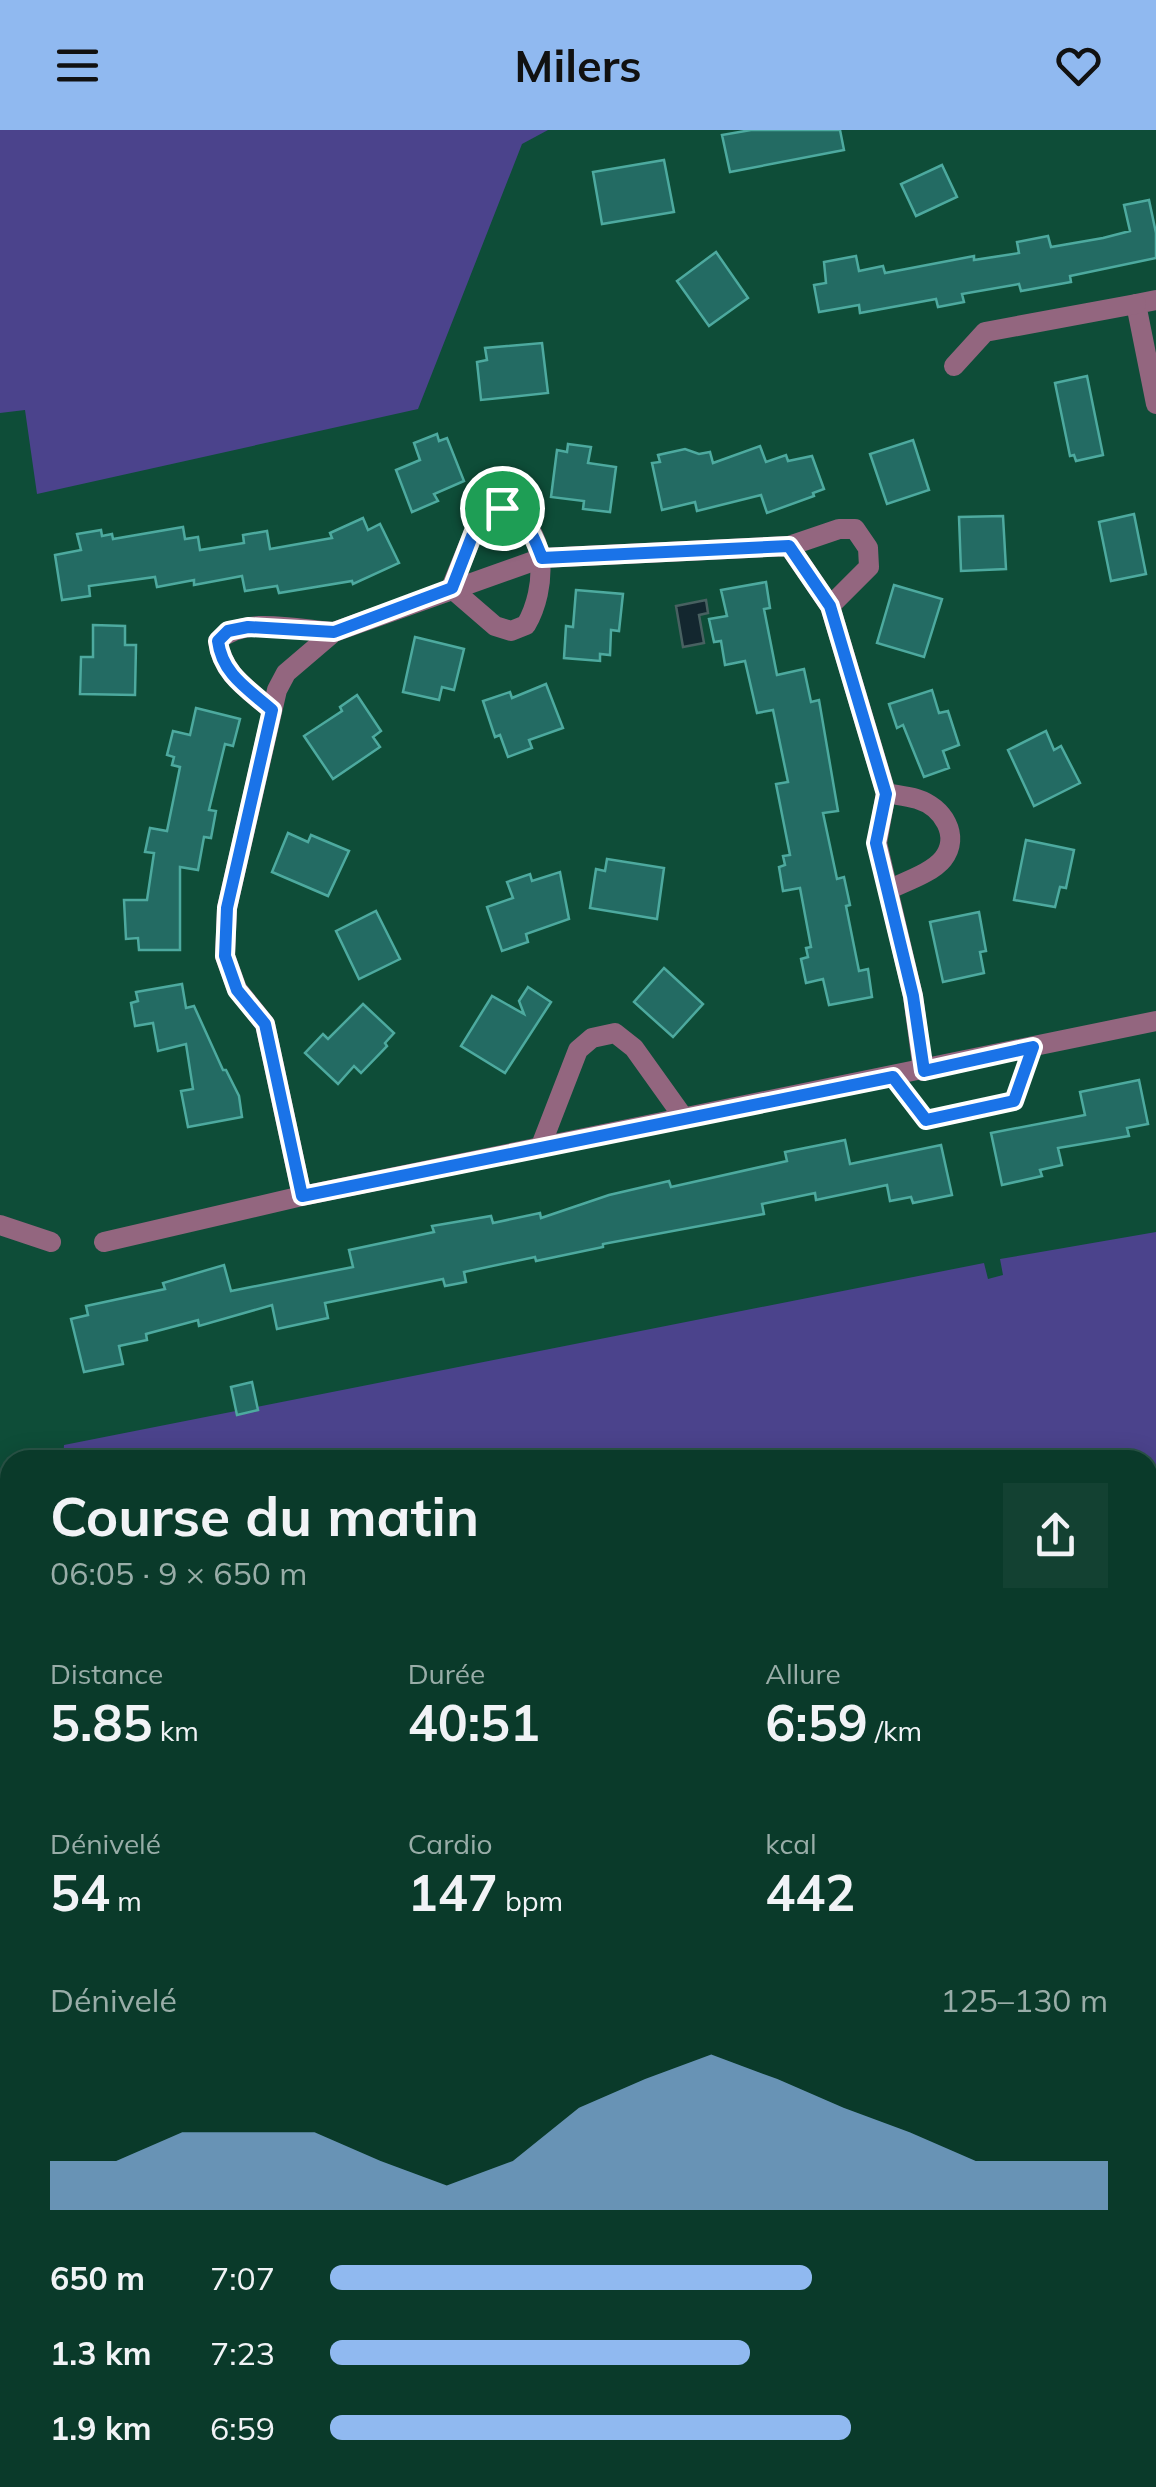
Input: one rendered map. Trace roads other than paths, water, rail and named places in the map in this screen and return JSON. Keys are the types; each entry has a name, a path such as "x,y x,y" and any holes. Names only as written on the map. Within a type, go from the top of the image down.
{"street":[{"path":"954,366 985,332 1146,302 1156,404"},
{"path":"502,508 518,513 531,530 542,558 534,612 526,625 511,631 495,626 452,588 476,526 487,513 502,508"},
{"path":"302,1196 265,1024 237,990 225,956 227,908 277,690 286,674 334,632 542,558 789,546 840,528 855,529 868,548 868,567 830,606"},
{"path":"789,546 830,606 886,794 876,843 913,996 924,1071"},
{"path":"272,710 230,673 220,658 218,641 228,631 248,627 334,632"},
{"path":"886,794 921,799 950,827 952,844 941,862 888,890"},
{"path":"104,1242 302,1196 924,1071 1156,1020"},
{"path":"540,1148 578,1050 592,1038 614,1034 634,1048 684,1118"},
{"path":"0,1225 51,1242"}],"lane":[{"path":"893,1077 926,1120 1014,1101 1033,1047"}],"water":[{"path":"706,600 708,613 699,615 704,643 683,647 676,606"}]}
